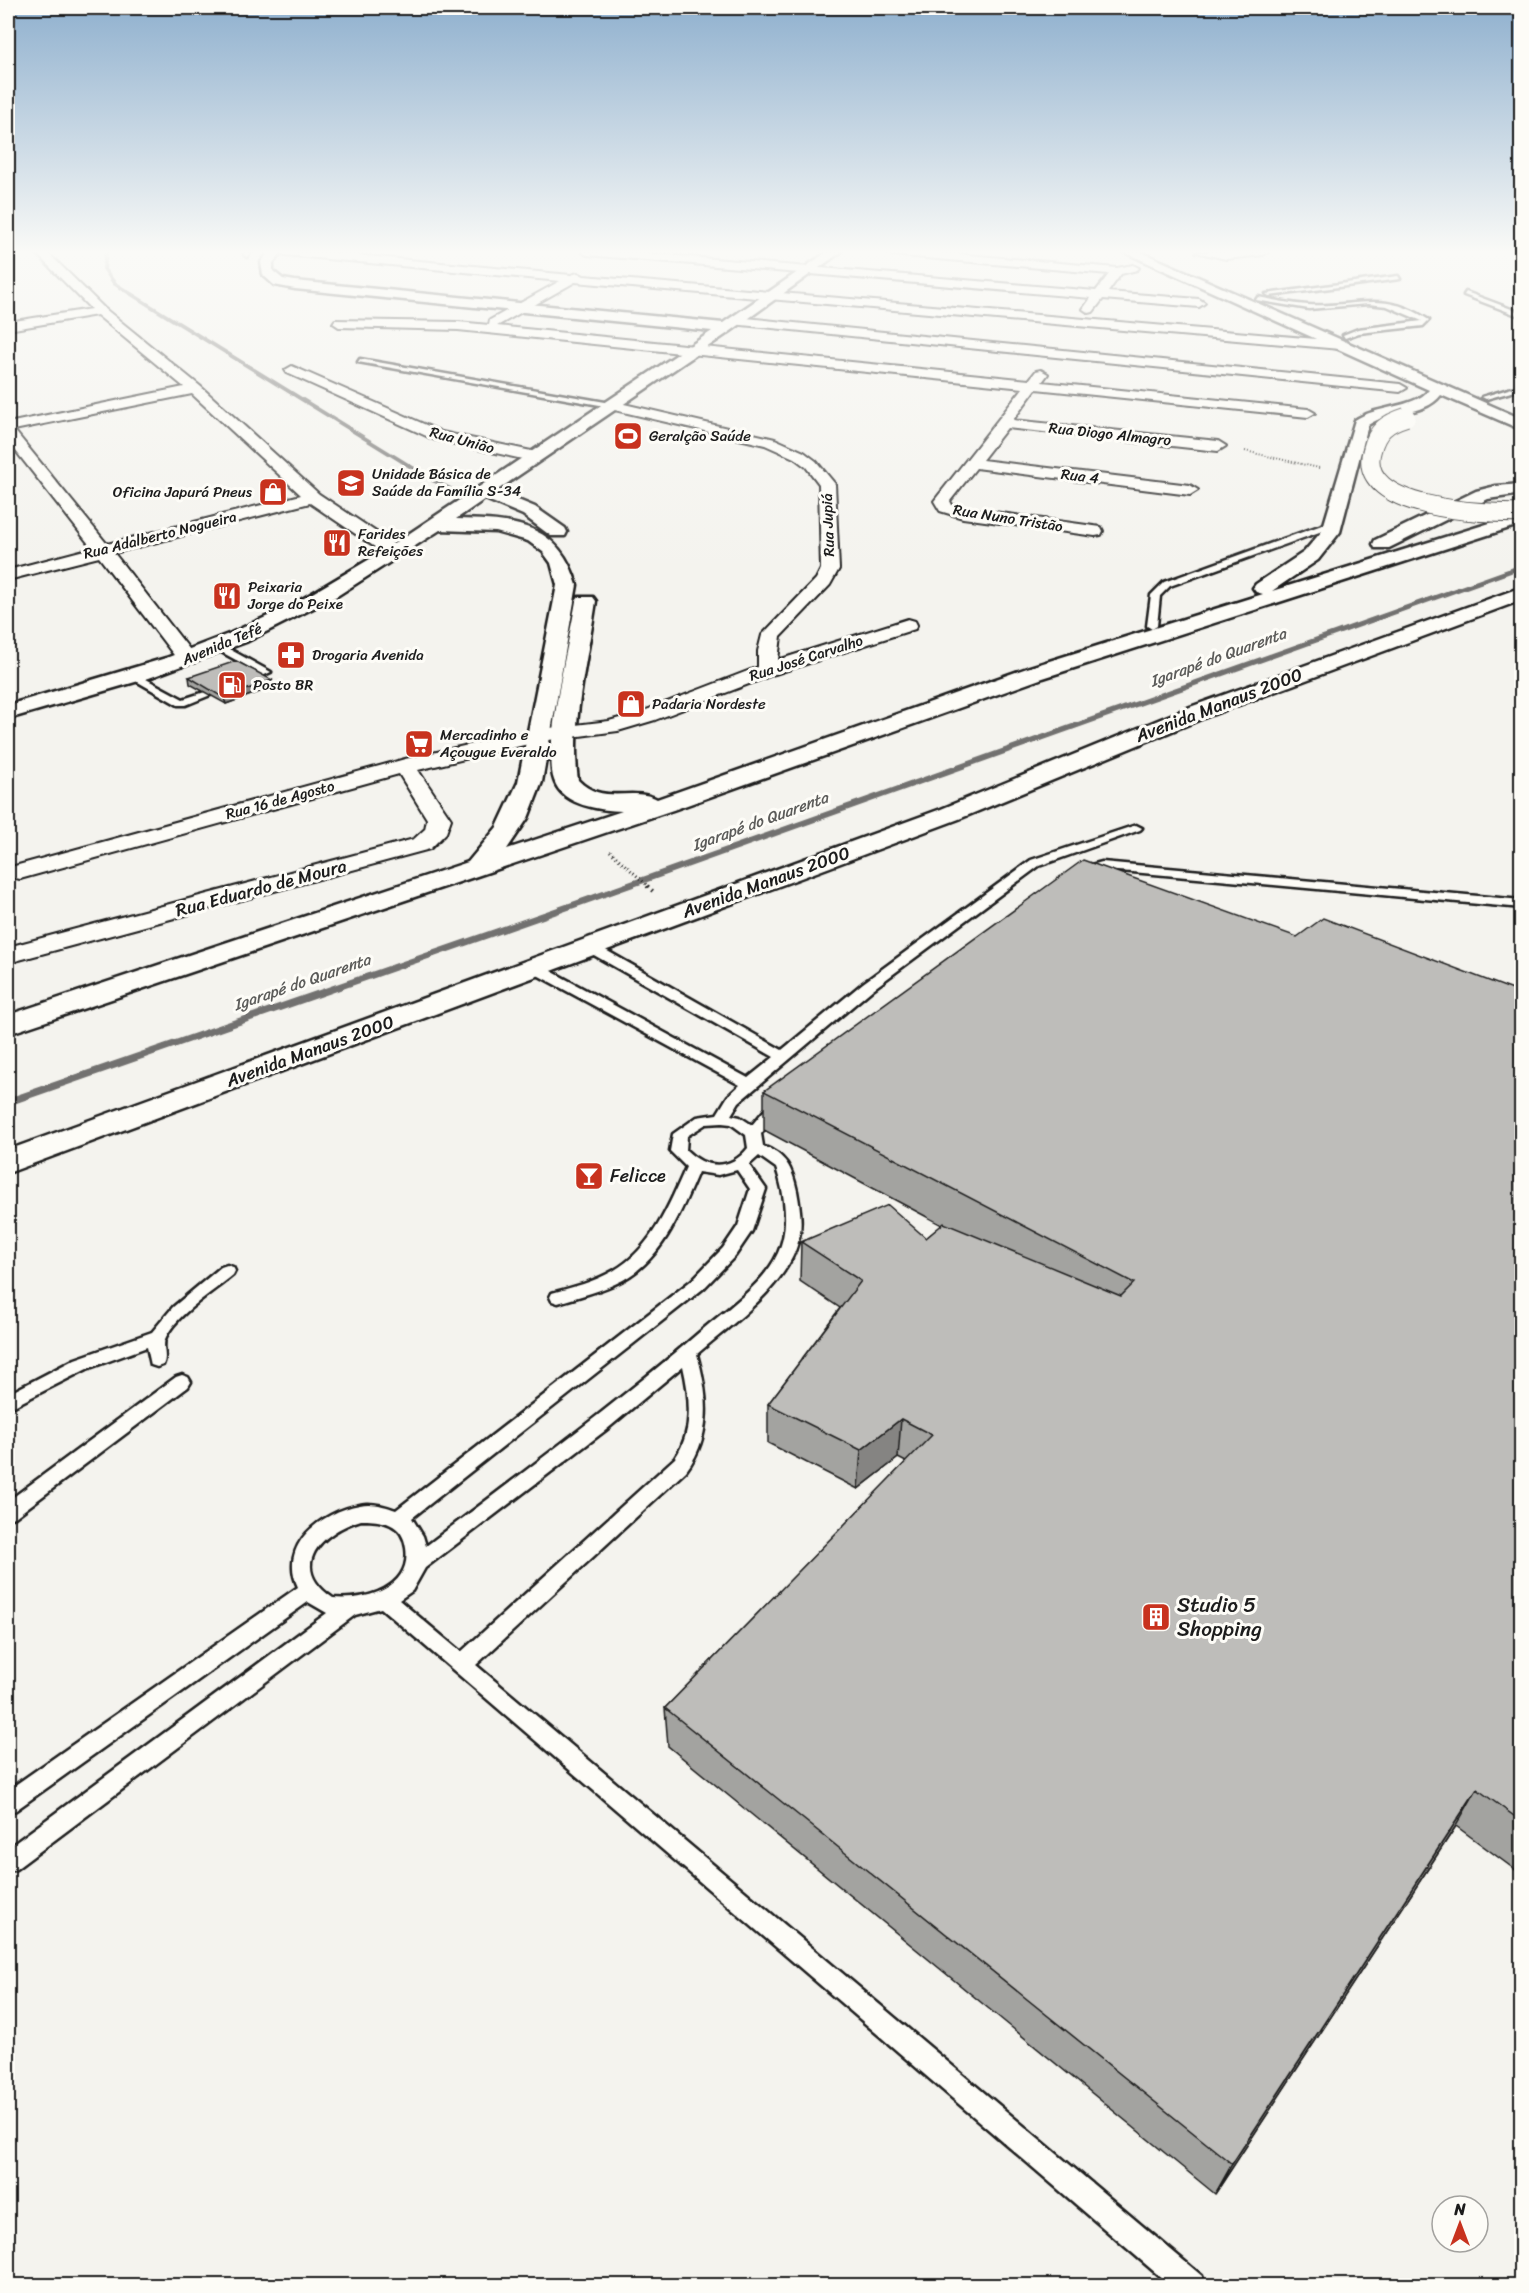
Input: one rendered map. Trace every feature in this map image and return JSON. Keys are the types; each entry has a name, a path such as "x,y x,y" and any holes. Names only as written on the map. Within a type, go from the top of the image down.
{"main road":[{"name":"Avenida Tefé","path":"8,712 187,659 270,624 334,591 679,359"},
{"path":"1382,359 1521,425"},
{"path":"1390,359 1521,413"},
{"path":"1259,590 1321,547 1333,524 1361,423 1377,415 1429,401 1440,387"},
{"path":"1428,416 1406,417 1382,426 1376,435 1369,465 1372,474 1383,486 1426,504 1490,513 1521,513"},
{"path":"1471,420 1521,435"},
{"path":"1035,673 1152,626 1349,560 1482,495 1496,491 1521,489"},
{"path":"483,492 529,511 560,533 574,549 585,570 587,595 564,765 567,781 573,790 597,800 667,804"},
{"path":"8,1025 667,804 1035,673 1521,518"},
{"path":"434,524 484,525 509,528 530,534 557,554 565,568 567,585 540,735 524,803 514,824 478,867"},
{"name":"Avenida Manaus 2000","path":"8,1162 950,814 1198,712 1521,593"},
{"path":"1260,712 1521,615"},
{"path":"950,814 1109,768 1206,732"}],"street":[{"path":"158,359 195,389 314,497 394,552"},
{"path":"769,359 1308,413"},
{"name":"Rua Nuno Tristão","path":"1050,359 1033,386 942,501 946,508 963,513 1095,531"},
{"path":"1122,359 1400,388"},
{"name":"Rua União","path":"292,370 438,436 536,457"},
{"path":"8,427 195,389"},
{"name":"Rua Jupiá","path":"611,405 770,442 799,455 811,464 827,484 830,569 824,581 772,635 768,651 768,670"},
{"name":"Rua Diogo Almagro","path":"1003,423 1218,446"},
{"path":"8,432 187,659"},
{"name":"Rua 4","path":"970,463 1190,489"},
{"name":"Rua Adalberto Nogueira","path":"8,575 102,549 314,497"},
{"name":"Rua José Carvalho","path":"540,735 621,724 768,670 908,625"},
{"name":"Rua 16 de Agosto","path":"21,872 405,766 540,735"},
{"name":"Rua Eduardo de Moura","path":"8,955 422,844 434,834 438,828 439,819 405,766"}],"lane":[{"path":"360,361 611,405"},
{"path":"1486,397 1521,387"},
{"path":"1152,626 1156,595 1167,584 1333,524"},
{"path":"217,646 266,672 254,676"},
{"path":"135,676 182,703 208,694"},
{"path":"722,1118 733,1099 749,1084 868,986 1035,863 1061,852 1136,828"},
{"path":"1074,879 1085,870 1102,866 1521,904"},
{"path":"590,947 783,1056"},
{"path":"535,968 749,1084"},
{"path":"417,1563 414,1533 399,1518 380,1512 361,1512 339,1518 313,1539 303,1556 301,1575 308,1591 329,1606 348,1609 385,1600 408,1580 417,1563 654,1383 761,1287 783,1260 791,1238 794,1216 784,1166 773,1154 754,1141 735,1120 722,1118 702,1120 680,1134 678,1151 694,1165 710,1169 724,1169 741,1164 751,1157 754,1141 786,1096"},
{"path":"399,1518 698,1284 729,1252 746,1227 758,1189 741,1164"},
{"path":"558,1298 598,1285 626,1270 647,1251 662,1233 694,1165"},
{"path":"157,1360 154,1349 158,1336 169,1321 227,1271"},
{"path":"8,1402 81,1364 158,1336"},
{"path":"462,1665 670,1476 686,1458 695,1435 698,1410 697,1382 688,1353"},
{"path":"8,1511 182,1382"},
{"path":"8,1803 308,1591"},
{"path":"385,1600 1192,2286"},
{"path":"8,1861 348,1609"}],"path":[{"path":"1218,446 1306,464 1346,476"},
{"path":"587,830 678,914"}],"building":[{"name":"Posto BR","path":"236,661 272,680 224,698 189,677"},
{"name":"Studio 5 Shopping","path":"1083,860 1297,937 1323,918 1521,993 1521,1821 1477,1789 1232,2164 665,1708 932,1435 901,1419 861,1450 768,1404 861,1281 801,1242 888,1205 926,1238 944,1223 1121,1296 1134,1283 764,1091"}],"waterway":[{"path":"236,359 434,481 450,488"},
{"name":"Igarapé do Quarenta","path":"8,1102 579,903 1522,566"}],"place":[{"name":"Geralção Saúde","path":"628,436"},
{"name":"Unidade Básica de Saúde da Família S-34","path":"351,483"},
{"name":"Oficina Japurá Pneus","path":"273,492"},
{"name":"Farides Refeições","path":"337,543"},
{"name":"Peixaria Jorge do Peixe","path":"227,596"},
{"name":"Drogaria Avenida","path":"291,655"},
{"name":"Posto BR","path":"232,685"},
{"name":"Padaria Nordeste","path":"631,704"},
{"name":"Mercadinho e Açougue Everaldo","path":"419,744"},
{"name":"Felicce","path":"589,1176"},
{"name":"Studio 5 Shopping","path":"1156,1617"}]}
